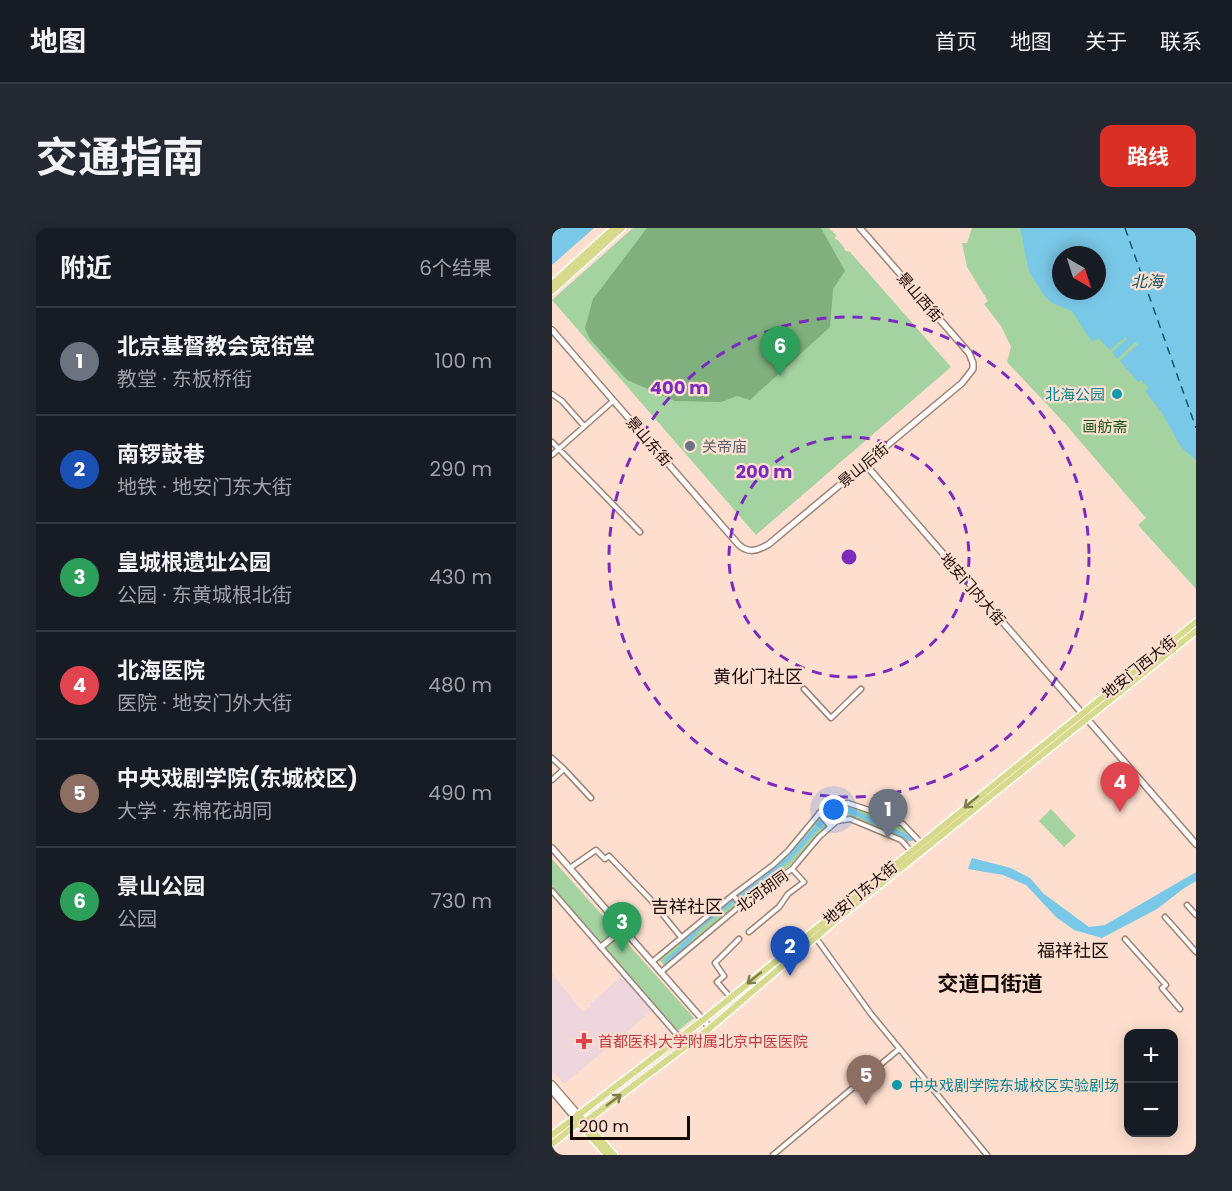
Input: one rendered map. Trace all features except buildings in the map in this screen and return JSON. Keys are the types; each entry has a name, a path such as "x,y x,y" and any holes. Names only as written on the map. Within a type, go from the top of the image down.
{"main road":[{"path":"552,284 614,228"},
{"path":"552,291 622,228"},
{"name":"地安门西大街","path":"1084,715 1196,622"},
{"name":"地安门西大街","path":"1084,715 1196,631"},
{"name":"地安门东大街","path":"552,1135 703,1020 911,851 1084,715"},
{"name":"地安门东大街","path":"552,1144 577,1124 583,1124 710,1028 1084,715"},
{"path":"576,1115 607,1155"},
{"path":"583,1124 614,1155"}],"street":[{"name":"景山西街","path":"860,228 969,353 973,363 972,369"},
{"name":"景山东街","path":"552,330 738,544 748,551"},
{"name":"景山后街","path":"748,551 754,551 769,544 962,383 972,369"},
{"path":"552,394 562,401 584,426"},
{"path":"552,455 614,401"},
{"path":"552,442 640,532"},
{"name":"地安门内大街","path":"865,464 1196,844"},
{"path":"804,689 831,718 861,689"},
{"path":"552,758 591,798"},
{"path":"552,780 564,770"},
{"path":"652,962 773,865 788,851 819,813 831,805 848,803 903,824 921,843"},
{"path":"819,813 830,826 837,821 850,819 901,840 911,851"},
{"name":"北河胡同","path":"661,972 741,904 792,869 830,826"},
{"path":"553,850 710,1028"},
{"path":"570,868 596,850 605,859 609,856 650,899 681,937"},
{"path":"749,932 779,907 788,894 804,882 792,869"},
{"path":"552,891 679,1037"},
{"path":"733,895 741,904"},
{"path":"1187,905 1196,915"},
{"path":"1165,917 1196,952"},
{"path":"601,947 623,929"},
{"path":"816,938 871,1014 987,1155"},
{"path":"730,997 717,982 724,976 715,963 740,939"},
{"path":"1125,939 1166,985 1162,988 1180,1009"},
{"path":"774,1155 899,1049"},
{"path":"552,1084 576,1115"},
{"path":"552,1090 576,1115"}],"shaded area":[{"name":"首都医科大学附属北京中医医院","path":"552,974 583,1012 622,976 652,1011 564,1084 552,1071"}],"green space":[{"path":"633,228 829,228 836,235 835,239 844,250 850,252 951,367 756,535 552,300"},
{"path":"647,228 821,228 845,271 833,289 830,327 750,400 737,396 721,402 675,401 627,380 590,339 585,328 593,299"},
{"name":"北海公园","path":"972,228 1196,228 1196,589 1138,525 1146,518 1068,427 1007,362 1011,347 1001,326 984,304 988,301 967,267 962,243 967,243"},
{"path":"846,804 857,806 901,825 913,838 907,843 846,818 835,820 787,868 747,897 665,966 658,959 786,855 823,813"},
{"path":"1051,809 1076,836 1064,847 1039,821"},
{"path":"552,859 694,1018 679,1030 676,1029 552,886"}],"water":[{"path":"552,228 594,228 552,265"},
{"name":"北海","path":"1020,228 1196,228 1196,460 1181,447 1162,413 1145,391 1149,388 1141,380 1138,382 1120,361 1138,344 1135,342 1117,359 1112,352 1127,339 1126,337 1110,350 1098,338 1092,342 1072,311 1052,303 1043,294 1029,272"},
{"path":"972,858 1011,868 1030,878 1044,894 1089,927 1105,925 1196,872 1196,881 1157,909 1102,938 1074,930 1056,917 1026,885 1003,875 968,869"}],"waterway":[{"path":"667,961 679,951 699,927 790,857 830,813 847,809 911,839"}],"ferry route":[{"path":"1125,228 1196,428"}],"place":[{"name":"景山公园","path":"780,376"},
{"name":"北海公园","path":"1117,394"},
{"name":"关帝庙","path":"690,446"},
{"name":"北海医院","path":"1120,812"},
{"name":"北京基督教会宽街堂","path":"888,839"},
{"name":"皇城根遗址公园","path":"622,952"},
{"name":"南锣鼓巷","path":"790,976"},
{"name":"首都医科大学附属北京中医医院","path":"584,1041"},
{"name":"中央戏剧学院东城校区实验剧场","path":"897,1085"},
{"name":"中央戏剧学院(东城校区)","path":"866,1105"}],"district":[{"name":"黄化门社区","path":"758,676"},
{"name":"吉祥社区","path":"687,906"},
{"name":"福祥社区","path":"1073,950"},
{"name":"交道口街道","path":"990,983"}],"park label":[{"name":"画舫斋","path":"1105,426"}]}
